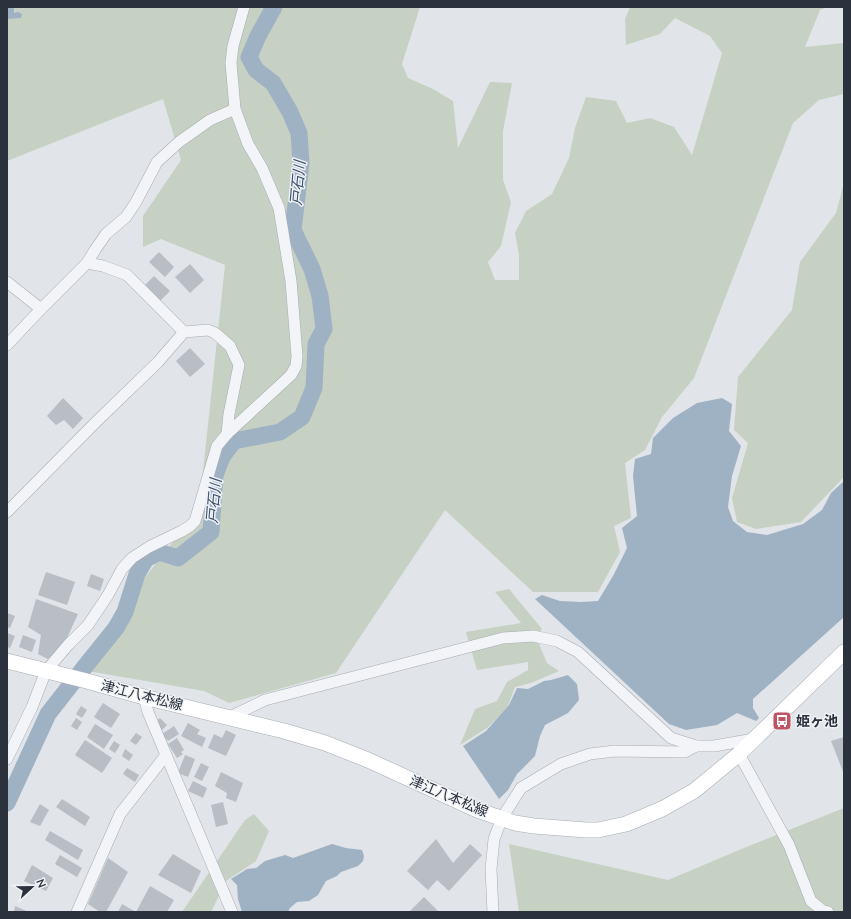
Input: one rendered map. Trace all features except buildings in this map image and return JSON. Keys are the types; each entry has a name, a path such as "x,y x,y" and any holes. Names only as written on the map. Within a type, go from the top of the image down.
{"main road":[{"name":"津江八本松線","path":"7,661 50,671 144,697 284,731 325,743 368,760 477,810 515,823 573,830 598,830 626,824 662,809 694,791 739,754 844,652"}],"street":[{"path":"7,759 50,671 68,645 88,625 108,595 122,569 132,558 149,547 182,531 195,521 217,446 226,434 291,375 296,366 297,356 291,281 279,208 262,168 248,144 235,108 231,63 233,46 244,7"},
{"path":"7,345 88,263 106,234 126,217 136,202 157,162 179,142 204,124 235,108"},
{"path":"88,263 103,266 127,275 184,332"},
{"path":"7,282 41,309"},
{"path":"7,512 158,362 184,332 208,330 215,333 230,346 238,365 226,434"},
{"path":"228,718 265,700 503,638 533,636 557,641 578,652 671,738 696,746 714,746 754,739"},
{"path":"144,697 148,712 232,912"},
{"path":"494,912 491,870 494,839 502,818 521,788 561,764 590,754 616,751 685,752 696,746"},
{"path":"739,754 789,845 811,901 823,911 828,912"},
{"path":"77,912 120,814 166,755"}],"green space":[{"path":"14,7 420,7 402,64 408,78 433,89 453,101 458,148 490,82 512,83 503,131 503,180 511,202 501,246 488,262 495,280 519,280 519,255 515,233 526,211 552,194 569,158 575,128 586,97 616,101 627,123 650,118 674,127 692,155 722,53 710,36 675,18 660,34 626,45 625,19 630,7 827,7 820,10 805,47 844,43 844,94 819,100 793,123 694,378 662,417 645,450 625,463 631,518 614,526 620,552 598,592 533,592 445,510 336,673 229,703 204,691 76,669 94,642 199,509 225,265 161,239 143,247 143,216 181,160 163,99 7,161 7,18 15,18"},
{"path":"844,183 844,477 801,522 756,529 737,522 732,498 748,443 734,430 738,377 792,310 800,262 836,213"},
{"path":"509,589 542,629 536,637 547,663 559,671 531,683 515,687 507,708 487,728 460,745 475,709 497,701 507,682 528,670 528,662 477,670 466,632 521,623 495,592"},
{"path":"844,808 844,912 519,912 509,844 668,880"},
{"path":"254,814 269,831 256,861 226,881 211,912 182,912 245,820"}],"water":[{"path":"7,7 14,7 14,13 18,12 22,14 21,18 8,19"},
{"name":"姫ヶ池","path":"722,398 732,404 729,431 741,446 732,476 728,507 733,521 747,532 767,535 803,524 822,510 831,493 844,481 844,617 753,699 753,708 759,718 756,721 737,713 717,725 686,730 669,724 535,599 542,595 560,601 598,601 627,548 622,528 637,516 633,476 635,459 651,454 653,438 673,418 697,403"},
{"path":"568,675 577,684 579,700 568,713 545,725 540,736 535,756 517,774 508,790 499,799 463,746 486,731 509,705 517,688 528,689 544,681"},
{"path":"332,844 362,850 364,856 363,861 358,866 341,872 337,876 326,881 318,895 309,901 297,902 288,912 242,912 238,899 237,885 231,879 247,869 256,868 265,861 285,855 293,858"}],"waterway":[{"name":"戸石川","path":"7,803 48,714 116,628 125,612 137,574 146,559 159,552 178,558 211,532 215,475 222,457 234,441 280,432 302,417 314,388 316,344 324,329 320,296 312,269 293,230 301,163 299,133 290,112 273,83 256,70 249,57 258,36 274,7"}],"place":[{"name":"姫ヶ池","path":"782,721"}]}
